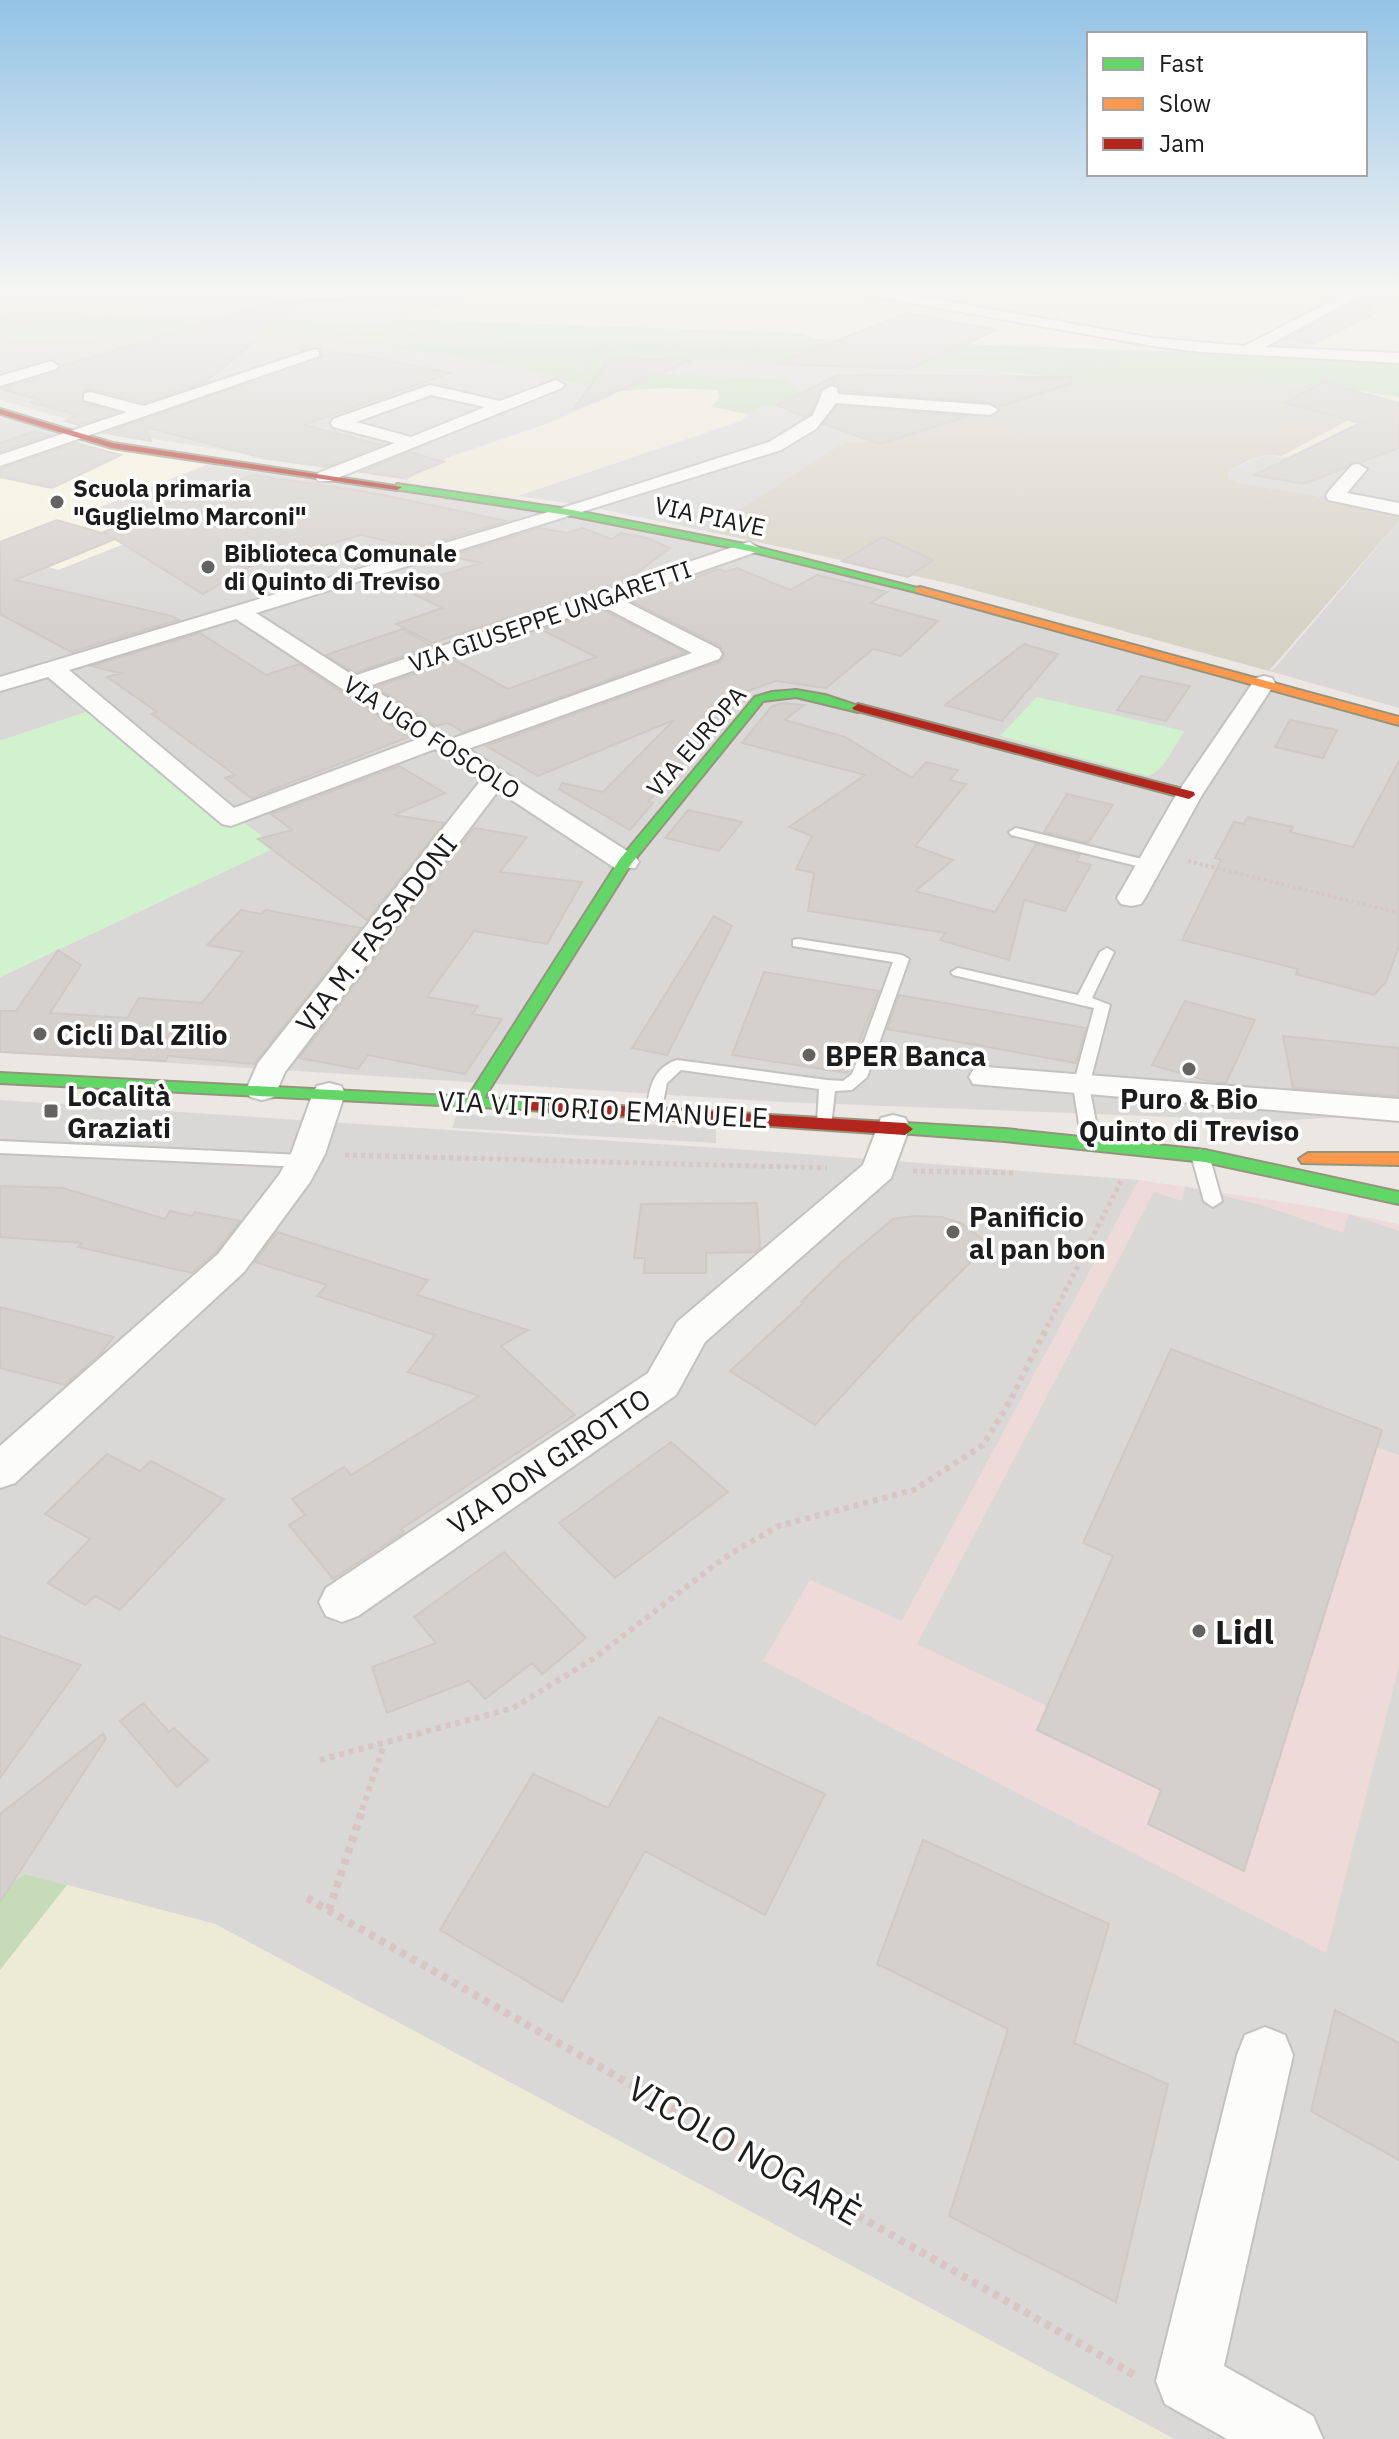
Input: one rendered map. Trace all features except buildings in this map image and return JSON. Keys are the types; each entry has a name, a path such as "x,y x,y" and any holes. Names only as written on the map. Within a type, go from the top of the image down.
{"main road":[{"name":"VIA PIAVE","path":"0,411 76,435 172,455 567,512 749,548 969,602 1399,721"},
{"name":"VIA EUROPA","path":"473,1102 625,862 759,699 776,692 797,692 1189,795"},
{"name":"VIA VITTORIO EMANUELE","path":"0,1078 329,1093 893,1126 1203,1156 1399,1198"},
{"name":"VIA VITTORIO EMANUELE","path":"1203,1156 1399,1159"}],"street":[{"path":"109,402 144,411"},
{"path":"0,461 171,402"},
{"path":"397,402 339,423 416,443"},
{"path":"481,402 504,407"},
{"path":"324,477 516,402"},
{"path":"5,677 52,668 239,612 775,446 820,417 827,402"},
{"path":"909,402 990,410"},
{"path":"1358,469 1335,496 1399,509"},
{"name":"VIA GIUSEPPE UNGARETTI","path":"351,685 749,548"},
{"path":"52,668 231,818 711,654 603,598"},
{"name":"VIA UGO FOSCOLO","path":"239,612 625,862"},
{"path":"1131,898 1189,795 1264,683"},
{"name":"VIA M. FASSADONI","path":"262,1090 269,1070 495,778"},
{"path":"985,1077 1399,1110"},
{"path":"0,1471 231,1263 292,1182 329,1093"},
{"name":"VIA DON GIROTTO","path":"342,1602 662,1384 691,1332 879,1170 893,1126"},
{"path":"1265,2055 1188,2381 1290,2439"}],"lane":[{"path":"1016,832 1153,859"},
{"path":"654,1113 659,1081 677,1065 827,1085 846,1086 859,1077 902,959 798,943"},
{"path":"1083,1001 1107,952"},
{"path":"958,972 1102,1005 1081,1086 1091,1143"},
{"path":"825,1123 827,1085"},
{"path":"0,1147 303,1161"},
{"path":"1203,1156 1213,1201"}],"path":[{"path":"1153,859 1399,913"},
{"path":"320,1760 513,1708 593,1659 724,1558 778,1526 914,1490 983,1445 1010,1401 1123,1177"},
{"path":"329,1910 385,1744"},
{"name":"VICOLO NOGARÈ","path":"307,1898 1151,2385 1188,2381"}],"shaded area":[{"path":"6,402 600,402 541,426 450,457 407,480 116,433"},
{"path":"599,402 716,402 712,407 748,414 740,421 518,496 407,480 450,457 541,426"},
{"path":"783,402 1001,402 872,441 844,442 706,531 581,505 518,496 740,421 755,409"},
{"path":"1001,402 1344,402 1355,417 1282,456 1265,455 1229,470 1228,478 1238,483 1399,510 1399,521 1269,671 952,584 706,531 844,442 872,441"},
{"path":"1344,402 1399,402 1399,448 1337,465 1282,456 1355,417"},
{"path":"0,413 75,435 0,460"},
{"name":"Scuola primaria \"Guglielmo Marconi\"","path":"78,443 206,465 84,513 152,533 58,570 0,552 0,470"},
{"path":"1399,448 1399,510 1238,483 1228,478 1229,470 1265,455 1336,465"},
{"path":"206,465 566,515 751,553 932,597 1399,727 1399,1113 1278,1121 781,1102 0,1052 0,977 276,847 90,711 0,741 0,552 150,533 83,514"},
{"path":"1399,521 1399,708 1269,671 1274,669"},
{"path":"0,1100 778,1152 1139,1180 902,1621 763,1661 1399,1666 1399,2439 1174,2439 215,1924 25,1874 0,1890"},
{"path":"457,1114 716,1128 716,1143 452,1128"},
{"path":"0,1118 261,1128 256,1146 0,1138"},
{"path":"1139,1180 1310,1206 1399,1224 1399,1666 1326,1953 763,1661 810,1580 902,1621"},
{"path":"1185,1186 1261,1205 1343,1233 1349,1214 1399,1231 1399,1455 1376,1447 1381,1429 1171,1349 1083,1542 1113,1556 1047,1706 917,1644 1154,1192 1182,1201"},
{"path":"67,1885 215,1924 1174,2439 0,2439 0,1970"}],"green space":[{"path":"716,402 784,402 755,409 748,414 711,407"},
{"path":"1037,697 1184,731 1164,763 1148,776 1000,736"},
{"path":"89,711 277,847 0,977 0,741"},
{"path":"25,1874 67,1885 0,1970 0,1890"}],"traffic: fast":[{"path":"397,487 567,512 749,548 920,590"},
{"path":"473,1102 625,862 759,699 796,693 858,708"},
{"path":"0,1078 535,1106"},
{"path":"905,1129 1005,1135 1205,1156 1399,1198"}],"traffic: slow":[{"path":"920,590 1399,721"},
{"path":"1308,1159 1399,1159"}],"traffic: jam":[{"path":"0,411 112,445 397,487"},
{"path":"858,708 1189,795"},
{"path":"535,1106 905,1129"}],"place":[{"name":"Scuola primaria \"Guglielmo Marconi\"","path":"57,502"},
{"name":"Biblioteca Comunale di Quinto di Treviso","path":"208,567"},
{"name":"Cicli Dal Zilio","path":"40,1034"},
{"name":"BPER Banca","path":"809,1055"},
{"name":"Puro & Bio Quinto di Treviso","path":"1189,1069"},
{"name":"Località Graziati","path":"51,1111"},
{"name":"Panificio al pan bon","path":"953,1232"},
{"name":"Lidl","path":"1199,1631"}]}
